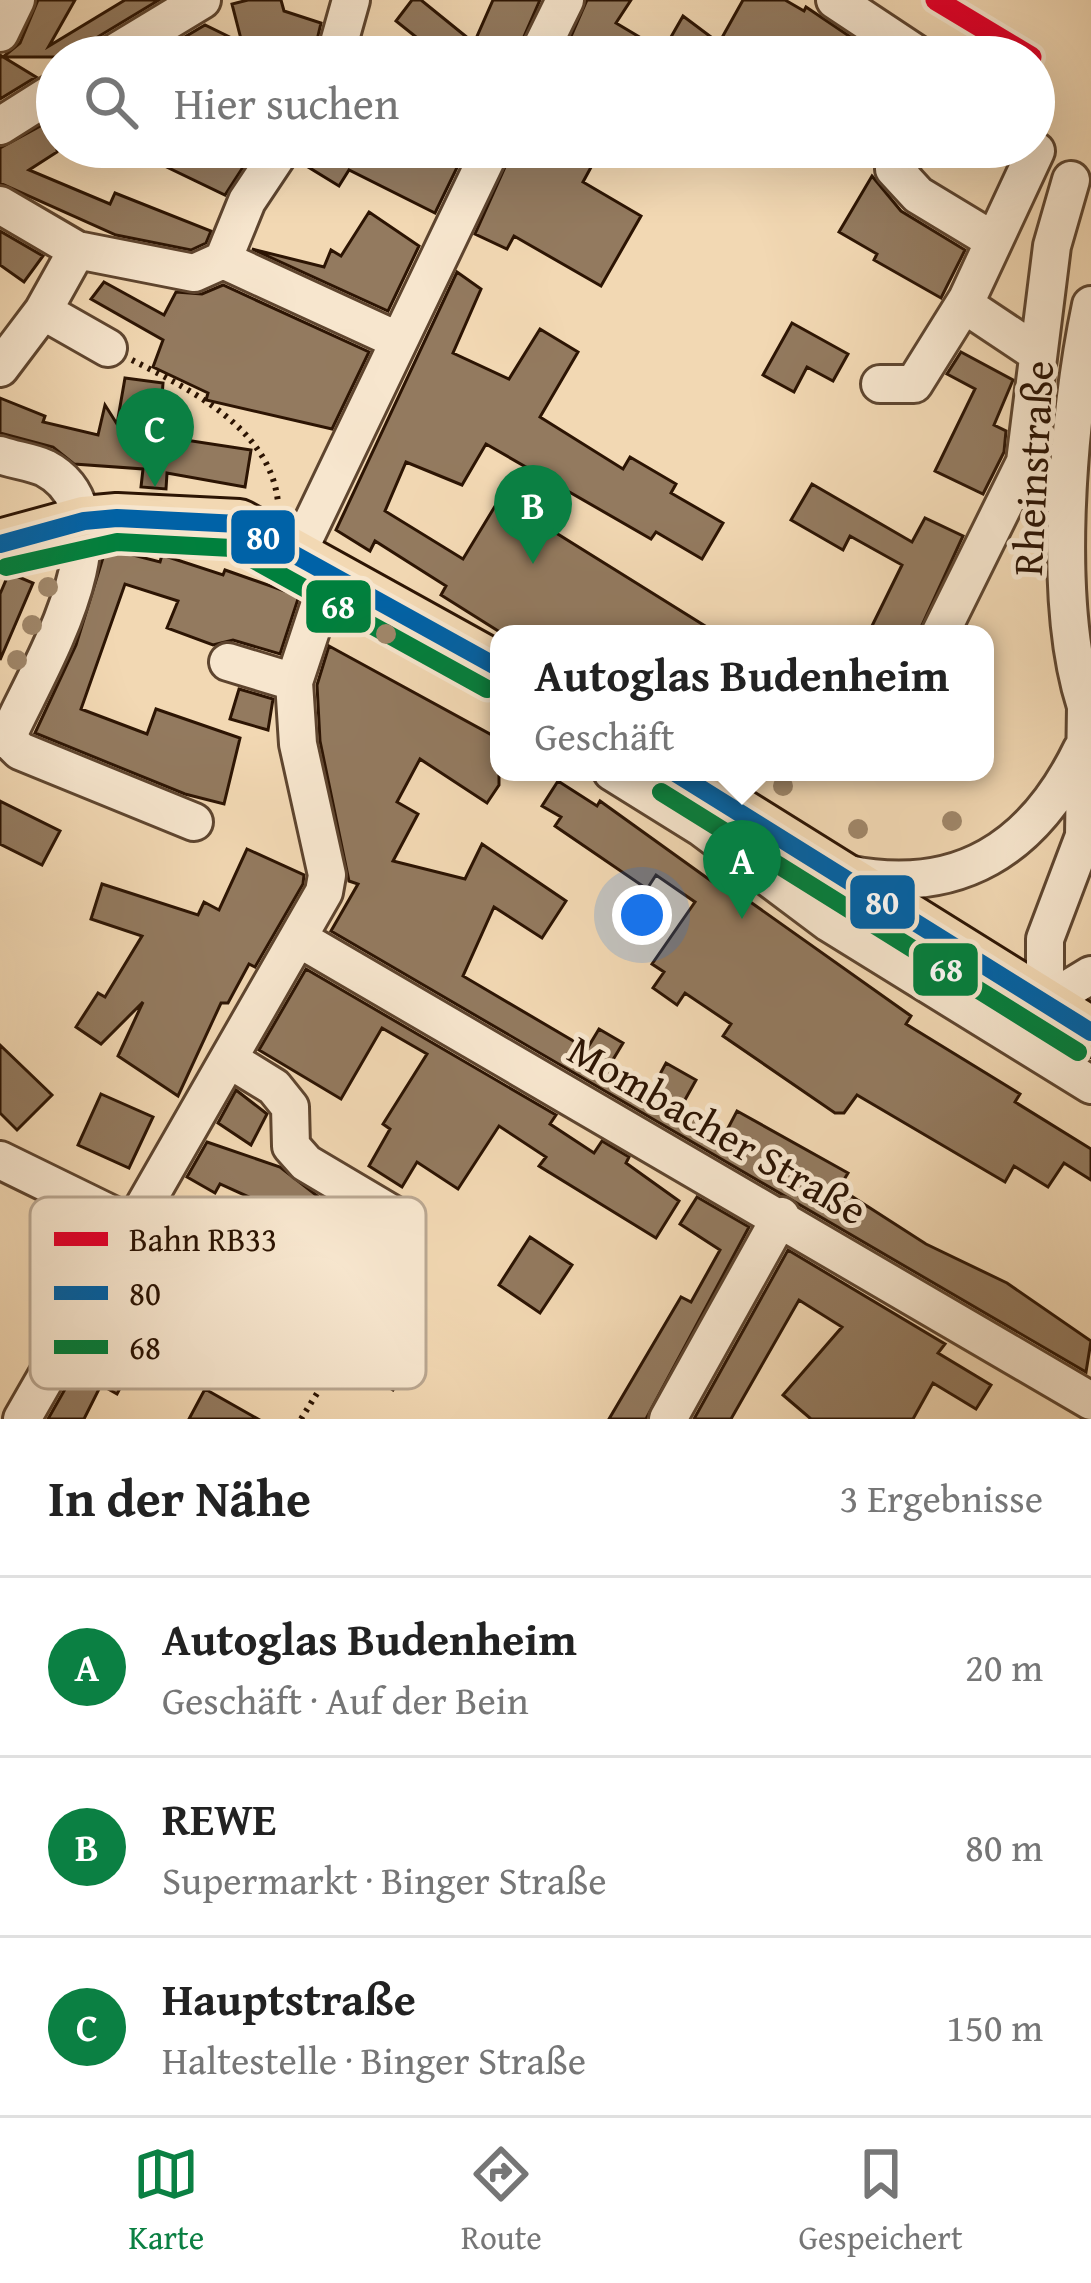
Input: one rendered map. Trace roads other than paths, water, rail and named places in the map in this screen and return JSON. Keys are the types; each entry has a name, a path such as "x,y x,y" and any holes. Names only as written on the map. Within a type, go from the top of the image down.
{"main road":[{"path":"0,544 83,521 150,519 218,548 302,546 490,673"},
{"path":"688,781 1091,1032"}],"street":[{"path":"0,33 16,0"},
{"path":"143,36 202,0"},
{"path":"341,36 351,0"},
{"path":"547,36 565,0"},
{"path":"836,0 890,36"},
{"path":"0,126 36,103"},
{"path":"944,625 1025,462 1052,246 1081,188 1055,166"},
{"path":"0,205 77,250 194,273 223,260 248,201 270,168"},
{"path":"152,1197 324,892 327,874 298,744 294,682 302,546 482,168"},
{"path":"895,168 917,195 994,242"},
{"path":"880,384 914,384 967,299 1026,168"},
{"path":"5,365 77,250"},
{"path":"223,260 397,340"},
{"name":"Rheinstraße","path":"1045,1004 1045,939 1084,836 1087,724 1073,628 1069,526 1076,397 1091,305"},
{"path":"43,311 108,348"},
{"path":"977,313 1037,352"},
{"path":"0,455 45,468 66,486 83,521 86,546 78,577 4,739 20,752 194,822"},
{"path":"228,662 294,682"},
{"path":"831,871 904,881 955,872 991,857 1035,825 1087,724"},
{"path":"626,781 702,828 830,923 1091,1085"},
{"name":"Mombacher Straße","path":"298,938 782,1216 1091,1401"},
{"path":"1045,1004 1091,975"},
{"path":"230,1060 274,1087 290,1107 292,1146 306,1163 363,1197"},
{"path":"0,1160 76,1197"},
{"path":"668,1419 782,1216"},
{"path":"22,1419 40,1389"}],"rail line":[{"name":"RB33","path":"936,0 996,36"}],"place":[{"name":"Hauptstraße","path":"155,487"},
{"name":"REWE","path":"533,564"},
{"name":"Autoglas Budenheim","path":"742,919"}]}
